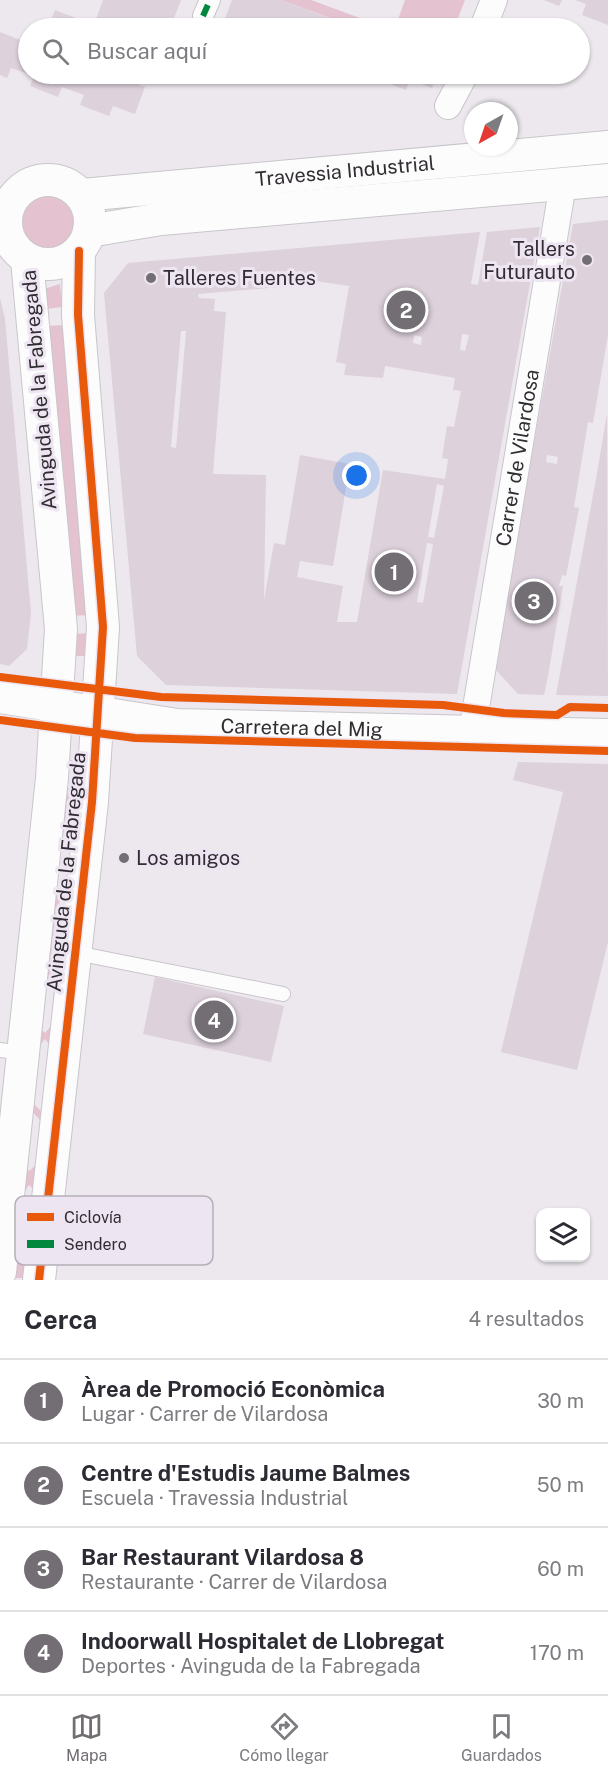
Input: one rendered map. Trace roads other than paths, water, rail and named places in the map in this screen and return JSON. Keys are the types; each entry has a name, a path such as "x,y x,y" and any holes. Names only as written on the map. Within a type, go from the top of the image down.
{"street":[{"path":"487,18 494,0"},
{"path":"448,106 461,84"},
{"name":"Travessia Industrial","path":"82,195 608,147"},
{"path":"44,180 70,186 82,195 90,214 84,241 62,262 45,265 12,247 5,224 4,204 29,184 44,180"},
{"name":"Travessia Industrial","path":"84,241 161,219 608,180"},
{"name":"Carrer de Vilardosa","path":"472,732 563,184"},
{"name":"Avinguda de la Fabregada","path":"49,1196 92,802 103,627 78,315 84,241"},
{"name":"Avinguda de la Fabregada","path":"0,1272 12,1052 52,778 61,629 12,247"},
{"name":"Carretera del Mig","path":"0,697 56,704 97,714 177,725 608,735"},
{"name":"Avinguda de la Fabregada","path":"39,1280 41,1265"}],"lane":[{"name":"Avinguda de la Fabregada","path":"76,953 283,994"}],"place":[{"name":"Tallers Futurauto","path":"587,260"},
{"name":"Talleres Fuentes","path":"151,278"},
{"name":"Centre d'Estudis Jaume Balmes","path":"406,310"},
{"name":"Àrea de Promoció Econòmica","path":"394,572"},
{"name":"Bar Restaurant Vilardosa 8","path":"534,601"},
{"name":"Los amigos","path":"124,858"},
{"name":"Indoorwall Hospitalet de Llobregat","path":"214,1020"}]}
